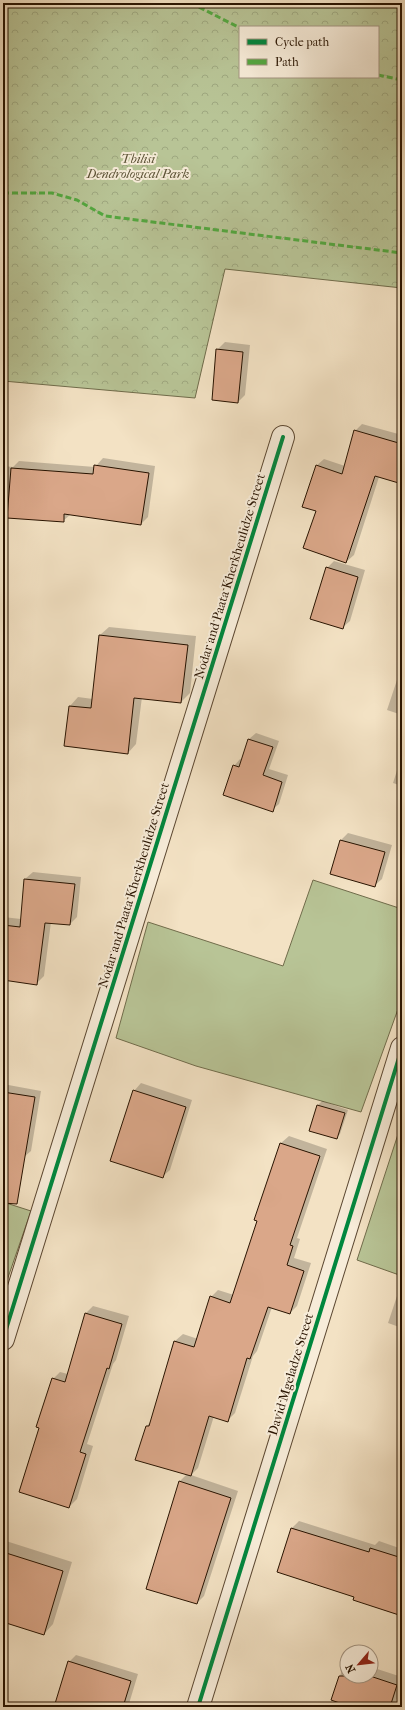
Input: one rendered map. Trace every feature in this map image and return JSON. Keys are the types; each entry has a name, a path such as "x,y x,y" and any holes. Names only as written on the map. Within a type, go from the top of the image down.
{"street":[{"name":"Nodar and Paata Kherkheulidze Street","path":"3,1339 283,438"},
{"name":"David Mgeladze Street","path":"198,1707 402,1048"}],"green space":[{"name":"Tbilisi Dendrological Park","path":"3,3 402,3 402,288 225,269 195,398 3,381"},
{"path":"313,880 402,909 402,998 361,1112 196,1066 116,1038 148,922 283,966"},
{"path":"402,1122 402,1276 357,1260"},
{"path":"3,1202 31,1211 3,1292"}],"building":[{"path":"216,349 243,352 238,403 212,400"},
{"path":"354,430 402,444 402,484 375,476 346,563 303,548 316,511 302,507 316,465 342,474"},
{"path":"94,465 149,473 141,525 64,514 64,522 7,518 11,468 93,474"},
{"path":"326,567 358,577 343,629 310,619"},
{"path":"99,635 188,645 181,703 134,698 128,754 64,746 69,706 91,708"},
{"path":"248,739 273,747 263,775 282,782 273,812 223,795 233,765 239,767"},
{"path":"340,840 385,852 375,887 330,874"},
{"path":"24,879 75,884 70,925 45,923 37,985 3,980 3,925 20,927"},
{"path":"133,1090 186,1107 163,1178 110,1161"},
{"path":"3,1092 35,1097 17,1204 3,1203"},
{"path":"317,1105 345,1113 337,1139 309,1131"},
{"path":"280,1143 320,1156 290,1245 293,1246 287,1265 304,1271 290,1314 268,1307 250,1359 247,1358 228,1422 209,1416 191,1476 135,1460 146,1426 149,1426 174,1341 194,1347 210,1296 230,1303 257,1221 254,1220"},
{"path":"85,1313 122,1324 109,1369 107,1368 80,1452 86,1454 69,1508 19,1492 39,1428 36,1427 52,1378 65,1382"},
{"path":"179,1481 231,1498 197,1604 146,1589"},
{"path":"291,1528 369,1552 370,1548 402,1558 402,1616 353,1600 354,1597 277,1572"},
{"path":"3,1552 63,1571 44,1635 3,1622"},
{"path":"68,1661 131,1681 123,1707 54,1707"},
{"path":"339,1676 339,1684 379,1684 379,1679 397,1685 390,1707 351,1707 331,1700"}],"marked path":[{"path":"191,3 239,27"},
{"path":"379,75 402,80"},
{"path":"3,193 52,193 77,200 105,216 402,253"}],"cycle path":[{"path":"3,1339 283,437"},
{"path":"198,1707 402,1048"}]}
